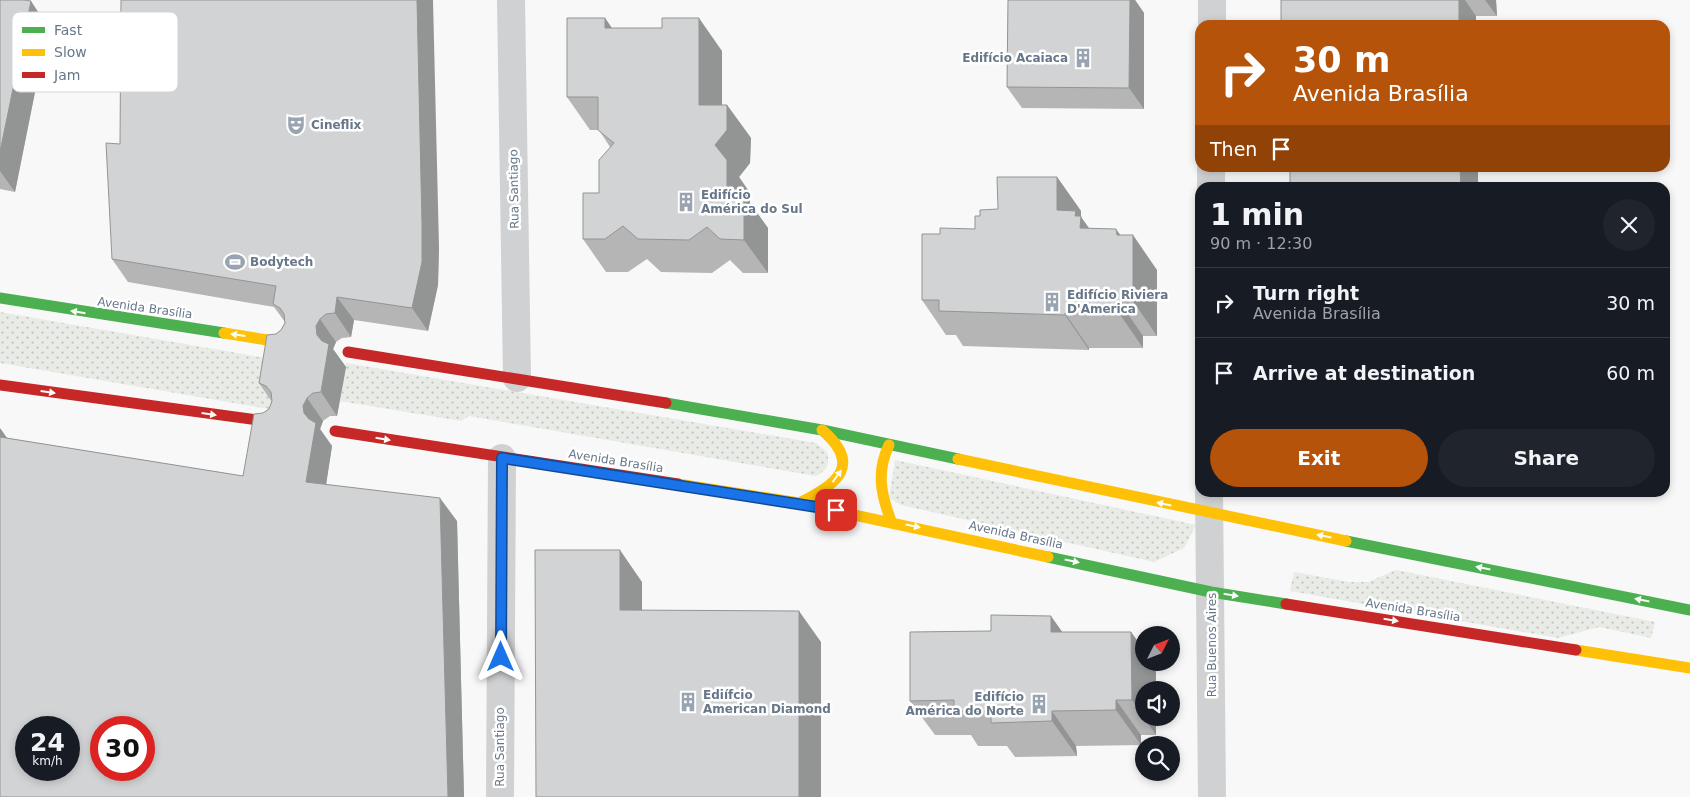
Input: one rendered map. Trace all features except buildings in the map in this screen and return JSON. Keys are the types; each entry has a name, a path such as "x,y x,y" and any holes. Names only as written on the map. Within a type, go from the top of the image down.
{"street":[{"name":"Rua Santiago","path":"511,0 517,378"},
{"path":"1212,0 1212,20"},
{"name":"Avenida Brasília","path":"0,298 286,343"},
{"path":"348,352 517,378 822,430 889,445 1209,503 1690,610"},
{"path":"0,385 273,422"},
{"path":"799,503 820,494 839,477 843,467 844,454 836,440 822,430"},
{"name":"Avenida Brasília","path":"335,431 799,503 891,521 1211,592 1690,668"},
{"path":"889,445 881,460 879,476 882,494 891,521"},
{"name":"Rua Santiago","path":"500,797 502,458"},
{"name":"Rua Buenos Aires","path":"1209,503 1212,797"}],"shaded area":[{"path":"0,312 283,361 275,410 0,363"},
{"path":"346,363 816,443 827,452 828,464 823,472 816,476 469,416 461,421 340,401"},
{"path":"895,460 1196,525 1184,548 1154,562 901,505 889,498"},
{"path":"1396,570 1655,622 1651,638 1599,627 1558,638 1290,591 1294,572 1349,582 1368,582"}],"traffic: fast":[{"path":"0,298 224,333"},
{"path":"666,403 822,430 958,459"},
{"path":"1346,541 1690,610"},
{"path":"1048,557 1211,592 1286,604"}],"traffic: slow":[{"path":"224,333 286,343"},
{"path":"799,503 813,496 834,481 840,473 843,464 841,454 834,442 822,430"},
{"path":"889,445 882,464 881,483 891,521"},
{"path":"958,459 1346,541"},
{"path":"678,484 799,503 1048,557"},
{"path":"1576,650 1690,668"}],"traffic: jam":[{"path":"348,352 666,403"},
{"path":"0,385 273,422"},
{"path":"335,431 678,484"},
{"path":"1286,604 1576,650"}],"place":[{"name":"Edifício Acaiaca","path":"1083,58"},
{"name":"Cineflix","path":"296,125"},
{"name":"Edifício América do Sul","path":"686,202"},
{"name":"Bodytech","path":"235,262"},
{"name":"Edifício Riviera D'America","path":"1052,302"},
{"name":"Ediífcio American Diamond","path":"688,702"},
{"name":"Edifício América do Norte","path":"1039,704"}],"route":[{"path":"501,657 502,458 836,510"}]}
